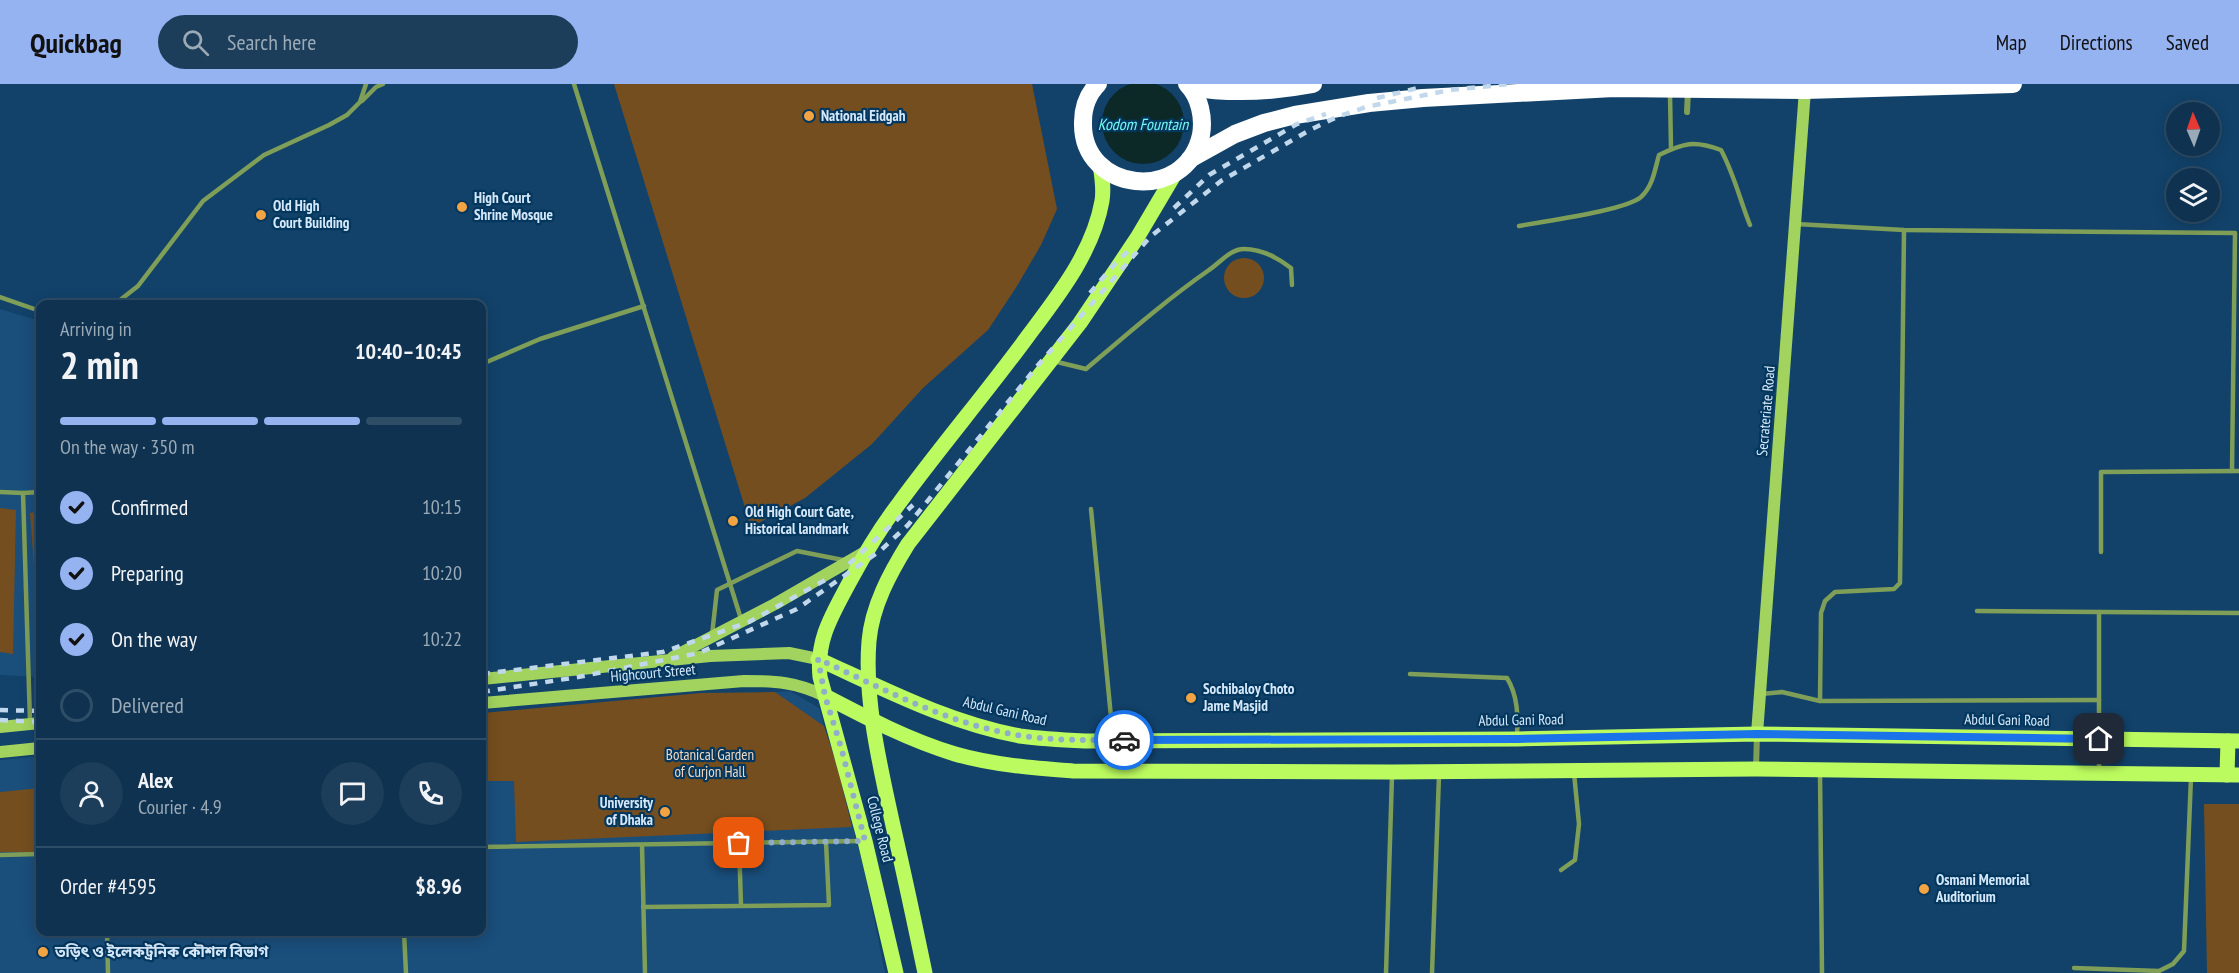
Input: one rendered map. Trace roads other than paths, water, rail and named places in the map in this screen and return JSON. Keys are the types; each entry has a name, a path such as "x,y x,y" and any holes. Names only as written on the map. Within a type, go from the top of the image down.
{"highway":[{"path":"1098,84 1086,93 1083,113 1087,146 1100,165 1123,179 1137,182 1150,182 1176,172 1190,159 1235,134 1264,123 1295,115 1369,103 1614,86 1806,90 2013,84"},
{"path":"1188,86 1217,92 1256,92 1313,84"},
{"path":"1188,86 1201,111 1202,123 1196,148 1190,159"}],"main road":[{"name":"Secrateriate Road","path":"1757,734 1758,694 1806,90"},
{"path":"818,659 831,619 865,552 898,504 1002,372 1069,278 1096,223 1102,201 1103,183 1100,165"},
{"name":"College Road","path":"925,973 883,777 874,722 869,682 869,641 875,610 897,561 932,511 1080,323 1176,172"},
{"path":"666,660 742,621 865,552"},
{"name":"Highcourt Street","path":"486,679 752,653 789,653 818,659"},
{"name":"College Road","path":"818,659 825,696 841,747 896,973"},
{"name":"Abdul Gani Road","path":"818,659 945,715 996,730 1053,740 1517,739 1757,734 2234,741"},
{"name":"Highcourt Street","path":"486,704 744,681 788,682 825,696"},
{"path":"825,696 910,738 957,754 1029,768 1073,771 1439,772 1756,769 2233,775 2234,741"},
{"path":"0,727 35,724"},
{"path":"0,752 36,748"}],"street":[{"path":"1679,86 1687,112"},
{"path":"1756,769 1757,734"}],"lane":[{"path":"360,102 366,84"},
{"path":"120,300 138,286 202,201 264,155 347,115 376,87 383,84"},
{"path":"574,84 742,621"},
{"path":"1671,149 1679,86"},
{"path":"1519,226 1618,206 1640,197 1651,183 1659,155 1682,144 1706,144 1721,150 1731,169 1750,225"},
{"path":"1796,224 1904,230 2237,233 2232,471"},
{"path":"1820,701 1821,613 1825,601 1835,592 1894,589 1900,584 1904,230"},
{"path":"1050,361 1086,369 1186,285 1228,255 1243,249 1276,256 1291,268 1292,285"},
{"path":"0,297 36,310"},
{"path":"486,362 540,339 644,306"},
{"path":"2101,552 2101,472 2239,471"},
{"path":"0,492 36,492"},
{"path":"23,493 35,724"},
{"path":"1090,509 1113,740"},
{"path":"712,637 717,590 797,551 849,562"},
{"path":"1977,611 2239,613"},
{"path":"2099,612 2099,773"},
{"path":"1410,674 1507,678 1513,689 1518,716 1517,739"},
{"path":"1758,694 1782,692 1820,701 2099,700"},
{"path":"1820,770 1822,973"},
{"path":"1561,870 1575,860 1580,824 1574,771"},
{"path":"1386,973 1392,772"},
{"path":"1432,973 1439,772"},
{"path":"2074,968 2159,970 2173,964 2184,951 2191,774"},
{"path":"486,847 865,841"},
{"path":"643,906 829,905 826,842"},
{"path":"739,843 741,905"},
{"path":"642,845 645,973"},
{"path":"0,855 36,854"},
{"path":"107,936 108,973"},
{"path":"404,936 406,973"}],"water":[{"name":"Kodom Fountain","path":"1135,82 1151,82 1166,89 1177,100 1184,115 1181,139 1172,152 1151,164 1135,164 1120,157 1109,146 1102,131 1102,115 1109,100 1120,89"}],"railway":[{"path":"486,691 578,677 699,653 797,609 881,550 908,525 1039,364 1150,237 1221,181 1310,130 1366,107 1450,90 1510,84"},
{"path":"1377,98 1418,88"},
{"path":"1174,208 1209,175 1297,124 1326,114"},
{"path":"1090,293 1128,251"},
{"path":"849,564 913,505"},
{"path":"486,674 663,652 749,622 827,579"},
{"path":"0,710 36,711"},
{"path":"0,720 36,722"}],"place":[{"name":"National Eidgah","path":"809,116"},
{"name":"High Court Shrine Mosque","path":"462,207"},
{"name":"Old High Court Building","path":"261,215"},
{"name":"Old High Court Gate, Historical landmark","path":"733,521"},
{"name":"Sochibaloy Choto Jame Masjid","path":"1191,698"},
{"name":"University of Dhaka","path":"665,812"},
{"name":"Osmani Memorial Auditorium","path":"1924,889"},
{"name":"তড়িৎ ও ইলেকট্রনিক কৌশল বিভাগ","path":"43,952"}],"park label":[{"name":"Botanical Garden of Curjon Hall","path":"710,764"}]}
